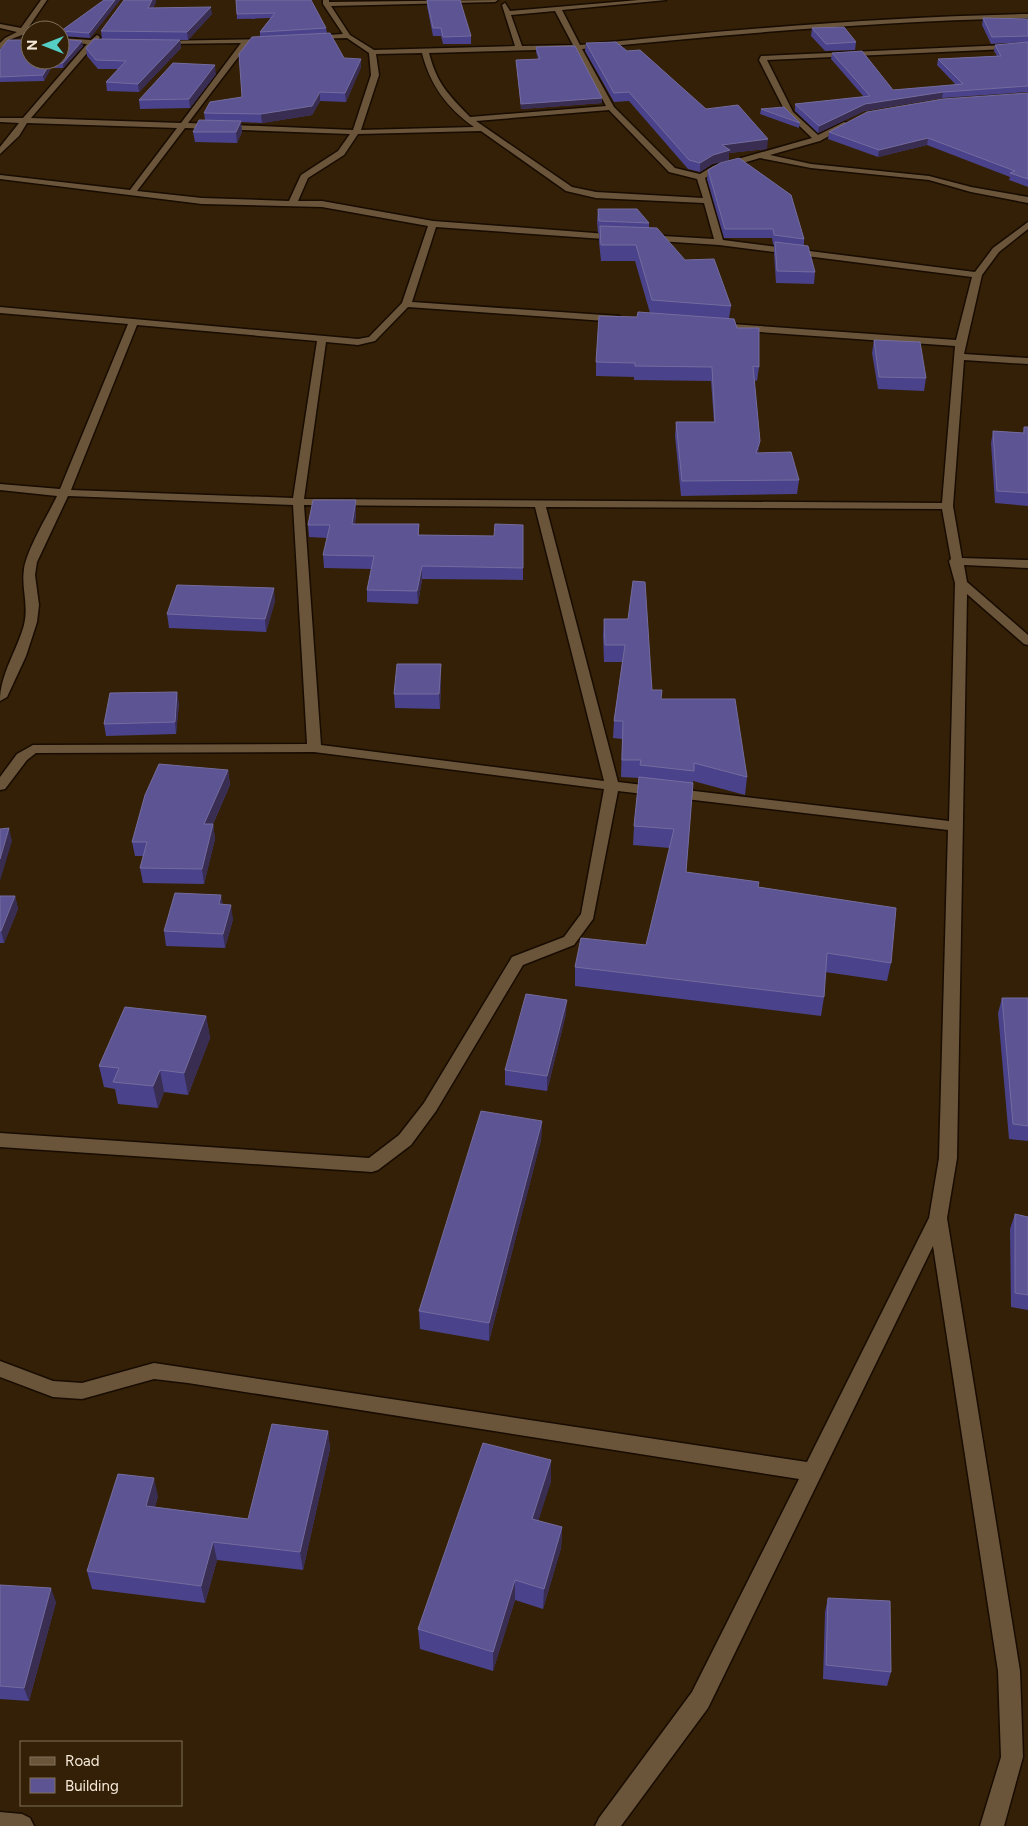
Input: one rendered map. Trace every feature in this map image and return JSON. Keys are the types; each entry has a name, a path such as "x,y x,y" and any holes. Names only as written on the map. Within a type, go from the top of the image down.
{"street":[{"path":"30,20 44,0"},
{"path":"326,2 495,0"},
{"path":"499,0 504,2 506,13 519,48"},
{"path":"506,13 663,0"},
{"path":"326,2 348,36 372,52 577,47 768,29 937,18 1028,16"},
{"path":"558,10 612,108 672,170 701,177 716,168 817,139 856,119"},
{"path":"0,26 16,28 20,31"},
{"path":"0,152 16,134 25,120 103,31"},
{"path":"0,47 7,39 20,33"},
{"path":"302,39 348,36"},
{"path":"7,39 20,37"},
{"path":"150,42 246,42 274,40"},
{"path":"70,41 122,43"},
{"path":"133,191 246,42"},
{"path":"817,139 790,113 763,60 764,58 1016,45 1028,46"},
{"path":"425,51 431,76 468,119 569,189 582,193 708,201"},
{"path":"293,202 304,177 341,153 356,132 375,75 372,52"},
{"path":"468,119 612,108"},
{"path":"0,120 99,121 356,132 482,130"},
{"path":"760,155 811,166 929,178 978,192 1028,200"},
{"path":"0,177 224,203 293,202 348,207 433,224 580,236 719,242 977,275"},
{"path":"701,177 719,242"},
{"path":"0,310 358,342 372,339 406,304 433,224"},
{"path":"607,1826 700,1700 938,1218 948,1158 960,583 947,506 959,350 977,275 996,250 1028,226"},
{"path":"406,304 631,320"},
{"path":"0,697 19,661 33,609 28,573 64,493 134,321"},
{"path":"711,326 959,350 1028,361"},
{"path":"314,748 298,502 322,338"},
{"path":"0,487 64,493 276,499 298,502 947,506"},
{"path":"0,1140 372,1165 405,1140 430,1107 517,961 570,941 588,915 612,786 540,504"},
{"path":"956,561 1028,564"},
{"path":"960,583 1028,641"},
{"path":"0,786 22,757 33,750 314,748 612,786 956,826"},
{"path":"938,1218 1009,1671 1012,1756 992,1826"},
{"path":"0,1369 53,1389 82,1391 154,1371 188,1375 813,1472"},
{"path":"0,1824 22,1826"}],"building":[{"path":"104,0 115,0 89,33 70,32 70,25"},
{"path":"124,0 152,0 148,8 211,7 187,32 101,31"},
{"path":"236,0 311,0 326,28 260,32 275,13 237,14"},
{"path":"427,0 460,0 471,36 443,37 441,28 433,28"},
{"path":"983,18 1028,19 1028,36 992,37"},
{"path":"844,27 856,42 826,44 812,28"},
{"path":"330,33 344,58 361,59 345,93 320,92 312,106 261,114 204,113 210,102 242,97 239,54 252,37"},
{"path":"94,39 180,40 138,84 106,82 126,61 96,60 86,48"},
{"path":"8,40 20,40 20,70 46,70 43,75 0,77 0,50"},
{"path":"70,40 82,41 70,55"},
{"path":"616,42 627,51 640,50 706,109 738,105 768,139 722,145 730,150 713,155 700,163 689,160 629,92 614,93 586,43"},
{"path":"1028,42 1028,86 943,92 865,104 819,126 795,104 870,96 832,53 862,51 893,90 963,84 938,59 1001,56 995,45"},
{"path":"575,46 602,98 521,104 516,60 540,59 536,47"},
{"path":"173,63 215,65 189,99 139,100"},
{"path":"1028,93 1028,179 1010,173 1015,171 928,138 879,150 829,132 867,112 943,99"},
{"path":"784,107 800,123 761,109"},
{"path":"199,120 241,121 236,132 193,132"},
{"path":"739,158 791,195 804,239 774,235 773,229 725,229 708,170 720,163"},
{"path":"598,209 637,209 649,223 599,221"},
{"path":"600,226 657,228 685,260 714,259 731,306 652,300 636,245 601,245"},
{"path":"775,242 808,246 815,272 777,271"},
{"path":"638,312 734,319 737,328 759,328 759,367 753,366 760,441 756,453 791,452 799,480 682,481 676,422 715,422 712,367 635,366 635,363 596,362 599,316 637,317"},
{"path":"874,340 920,342 926,378 879,377"},
{"path":"1024,427 1028,427 1028,493 997,491 993,431 1024,433"},
{"path":"313,500 356,500 352,524 419,524 418,535 494,536 495,524 523,525 523,568 422,566 417,591 367,590 374,556 323,555 330,525 308,525"},
{"path":"633,581 645,582 652,690 662,690 661,699 735,699 747,777 694,763 694,771 640,765 641,760 622,760 623,721 614,721 625,645 605,645 604,619 628,619"},
{"path":"177,585 274,588 265,619 167,614"},
{"path":"397,664 441,664 439,694 394,694"},
{"path":"177,692 175,722 104,724 110,693"},
{"path":"159,764 228,770 204,824 213,824 202,869 140,868 147,842 132,842 145,795"},
{"path":"639,777 693,783 686,872 759,882 758,887 896,908 891,963 827,953 824,997 575,967 581,938 646,945 674,829 634,826"},
{"path":"9,828 0,859 0,829"},
{"path":"175,893 221,895 219,904 231,905 223,934 164,931"},
{"path":"0,896 15,896 1,931 0,931"},
{"path":"526,994 567,1000 547,1076 505,1070"},
{"path":"1002,998 1028,998 1028,1126 1013,1124"},
{"path":"125,1007 206,1016 184,1073 160,1070 153,1086 113,1082 119,1068 99,1066"},
{"path":"481,1111 542,1121 489,1323 419,1311"},
{"path":"1015,1214 1028,1217 1028,1295 1015,1293"},
{"path":"272,1424 328,1431 300,1552 213,1542 201,1586 87,1571 118,1474 154,1478 146,1506 248,1519"},
{"path":"483,1443 551,1460 532,1519 562,1527 544,1589 515,1580 493,1652 418,1629"},
{"path":"0,1585 51,1588 24,1688 0,1686"},
{"path":"828,1598 890,1601 891,1672 826,1665"}]}
